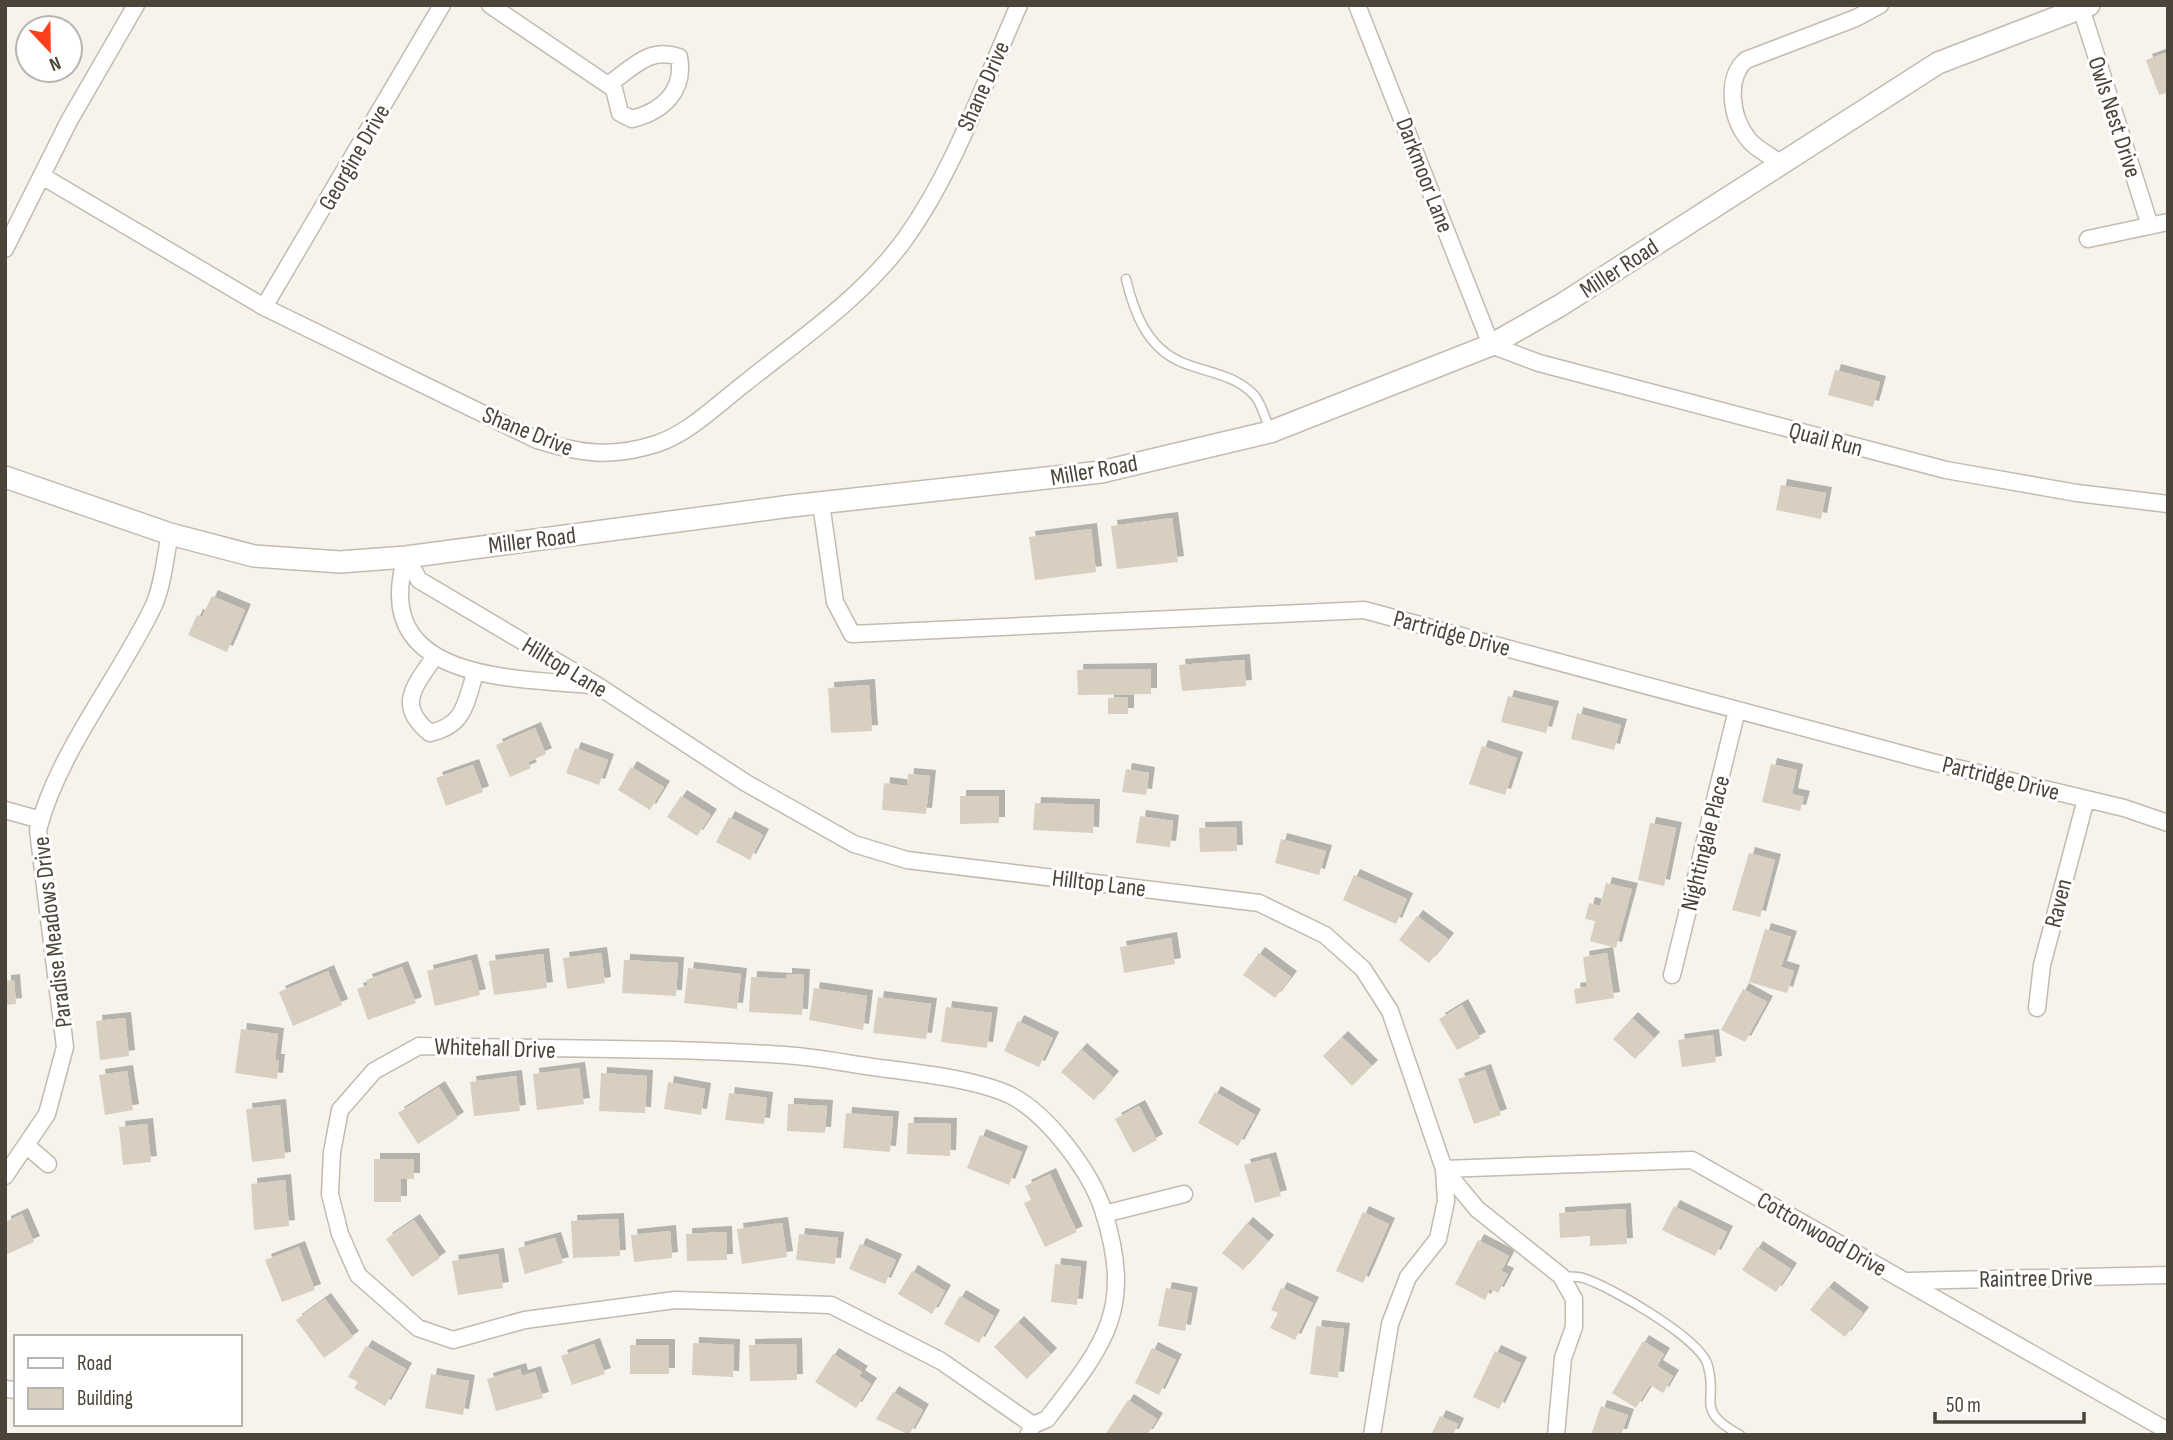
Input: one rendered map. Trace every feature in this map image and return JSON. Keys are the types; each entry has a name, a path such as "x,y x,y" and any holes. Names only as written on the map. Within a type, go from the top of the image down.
{"street":[{"path":"5,249 69,121 136,5"},
{"name":"Georgine Drive","path":"264,307 442,5"},
{"path":"490,5 614,89 620,113 632,119 643,117 668,99 679,86 682,74 679,57 668,53 648,55 612,82 614,89"},
{"name":"Shane Drive","path":"42,176 264,307 537,440 580,453 617,453 659,444 700,419 859,293 905,238 948,165 1019,5"},
{"name":"Darkmoor Lane","path":"1357,5 1491,345"},
{"path":"1779,163 1749,141 1737,118 1732,90 1736,68 1746,60 1856,18 1880,5"},
{"name":"Miller Road","path":"5,477 170,534 254,556 340,562 406,557 821,503 1101,472 1270,432 1491,345 1561,305 1938,63 2085,7"},
{"name":"Owls Nest Drive","path":"2085,7 2150,226"},
{"path":"2088,239 2168,222"},
{"name":"Quail Run","path":"1491,345 1539,363 1946,470 2077,493 2168,503"},
{"name":"Partridge Drive","path":"821,503 835,602 852,634 1364,610 1737,710 2086,799 2168,823"},
{"name":"Paradise Meadows Drive","path":"5,1176 47,1114 65,1047 38,830 60,774 155,604 170,534"},
{"path":"406,557 398,584 402,612 414,638 435,656 475,674 598,686"},
{"name":"Hilltop Lane","path":"406,557 419,580 598,686 746,783 854,844 907,860 1259,903 1325,934 1363,969 1390,1011 1444,1169 1446,1201 1438,1239 1408,1277 1390,1324 1372,1435"},
{"path":"435,656 413,688 410,707 418,723 430,733 449,729 461,716 475,674"},
{"name":"Nightingale Place","path":"1672,975 1737,710"},
{"name":"Raven","path":"2037,1008 2042,965 2086,799"},
{"path":"5,810 41,820"},
{"name":"Whitehall Drive","path":"419,1046 800,1057 943,1077 1010,1095 1043,1120 1084,1170 1113,1241 1118,1292 1104,1339 1047,1419 1030,1430 941,1362 831,1305 675,1300 526,1321 453,1340 418,1328 358,1275 340,1234 330,1194 332,1152 340,1110 373,1071 419,1046"},
{"path":"27,1146 48,1164"},
{"name":"Cottonwood Drive","path":"1444,1169 1692,1160 2168,1431"},
{"path":"1444,1169 1477,1209 1561,1276 1574,1299 1574,1326 1563,1358 1556,1435"},
{"path":"1104,1214 1184,1194"},
{"name":"Raintree Drive","path":"1905,1281 2168,1275"}],"lane":[{"path":"1126,279 1133,309 1155,343 1180,361 1219,373 1243,385 1257,398 1270,432"},
{"path":"1561,1276 1581,1278 1607,1288 1695,1346 1706,1362 1709,1407 1714,1417 1740,1435"}],"building":[{"path":"2168,52 2168,92 2159,95 2146,60"},
{"path":"1835,370 1880,382 1873,407 1828,395"},
{"path":"1781,485 1826,493 1821,519 1776,510"},
{"path":"1172,518 1178,562 1117,569 1111,526"},
{"path":"1091,529 1096,572 1035,580 1029,537"},
{"path":"212,596 245,610 227,652 188,635 197,615 202,617"},
{"path":"1244,660 1246,686 1182,691 1179,665"},
{"path":"1151,669 1151,694 1078,695 1077,670"},
{"path":"869,685 872,731 831,733 828,688"},
{"path":"1508,696 1553,707 1546,733 1501,722"},
{"path":"1128,697 1128,714 1108,714 1108,698"},
{"path":"1577,713 1621,725 1614,750 1571,739"},
{"path":"535,728 546,754 528,762 531,768 510,777 496,745"},
{"path":"1482,746 1517,758 1505,795 1469,784"},
{"path":"575,748 608,760 599,785 566,773"},
{"path":"1771,764 1797,770 1792,794 1804,797 1800,811 1762,802"},
{"path":"473,765 483,792 446,806 436,778"},
{"path":"631,767 664,787 650,810 618,790"},
{"path":"1126,769 1149,773 1146,795 1122,792"},
{"path":"908,774 930,776 926,814 882,810 884,783 907,786"},
{"path":"681,796 711,815 697,836 667,817"},
{"path":"960,796 999,796 999,823 960,824"},
{"path":"1035,803 1094,805 1093,833 1033,830"},
{"path":"1140,816 1173,821 1170,847 1136,843"},
{"path":"729,817 763,835 750,860 716,842"},
{"path":"1650,823 1676,828 1664,886 1638,880"},
{"path":"1236,827 1237,851 1200,852 1199,828"},
{"path":"1281,839 1326,851 1319,875 1275,863"},
{"path":"1749,853 1775,860 1760,917 1732,910"},
{"path":"1354,875 1407,899 1396,924 1343,900"},
{"path":"1606,883 1632,889 1616,948 1590,941 1595,921 1585,919 1589,903 1600,906"},
{"path":"1417,916 1448,939 1429,963 1399,940"},
{"path":"1765,929 1791,937 1781,967 1794,971 1787,993 1749,982"},
{"path":"1171,938 1175,964 1124,973 1120,947"},
{"path":"601,953 605,983 567,989 563,958"},
{"path":"1259,953 1291,977 1275,998 1243,975"},
{"path":"1607,953 1614,998 1576,1004 1574,989 1587,987 1583,957"},
{"path":"543,954 547,988 494,995 489,961"},
{"path":"471,960 480,995 435,1006 427,971"},
{"path":"624,960 678,963 676,996 622,993"},
{"path":"402,967 416,1003 368,1020 357,989 368,985 366,980"},
{"path":"688,968 741,974 737,1009 684,1003"},
{"path":"328,971 342,1005 293,1026 279,992"},
{"path":"786,974 804,975 802,1015 749,1012 751,977 786,979"},
{"path":"14,980 16,1004 5,1005 5,981"},
{"path":"814,988 867,996 863,1030 809,1020"},
{"path":"1743,989 1767,1002 1745,1042 1721,1030"},
{"path":"878,997 931,1004 926,1039 873,1033"},
{"path":"1462,1005 1480,1038 1457,1050 1439,1019"},
{"path":"946,1007 992,1013 987,1048 941,1042"},
{"path":"125,1018 129,1056 100,1060 96,1021"},
{"path":"1632,1018 1654,1038 1635,1059 1613,1039"},
{"path":"1018,1021 1053,1038 1039,1067 1004,1051"},
{"path":"241,1029 278,1034 275,1060 279,1060 277,1079 235,1073"},
{"path":"1713,1035 1716,1062 1682,1067 1678,1040"},
{"path":"1342,1037 1372,1066 1352,1086 1323,1056"},
{"path":"1081,1049 1113,1077 1094,1100 1061,1072"},
{"path":"579,1068 584,1104 537,1110 533,1074"},
{"path":"1485,1070 1501,1115 1474,1124 1458,1079"},
{"path":"127,1071 133,1110 105,1115 99,1075"},
{"path":"601,1073 647,1076 645,1113 599,1111"},
{"path":"516,1076 520,1111 474,1116 470,1082"},
{"path":"668,1082 705,1089 701,1115 664,1109"},
{"path":"439,1087 458,1118 418,1144 398,1113"},
{"path":"1215,1092 1255,1115 1238,1146 1198,1123"},
{"path":"729,1093 767,1098 764,1124 725,1120"},
{"path":"788,1104 827,1106 825,1133 787,1131"},
{"path":"280,1105 285,1158 252,1162 246,1109"},
{"path":"1139,1106 1157,1140 1133,1153 1115,1119"},
{"path":"846,1113 893,1117 890,1152 843,1148"},
{"path":"908,1123 951,1124 950,1156 907,1154"},
{"path":"147,1124 151,1162 123,1165 119,1127"},
{"path":"980,1135 1022,1152 1009,1185 967,1168"},
{"path":"1270,1158 1281,1196 1255,1203 1244,1165"},
{"path":"374,1159 414,1159 414,1179 401,1179 401,1202 374,1202"},
{"path":"1050,1174 1077,1232 1045,1247 1024,1203 1031,1200 1025,1186"},
{"path":"285,1180 289,1226 254,1230 251,1184"},
{"path":"1674,1206 1727,1232 1715,1256 1662,1230"},
{"path":"1625,1209 1627,1244 1590,1246 1590,1236 1560,1238 1559,1213"},
{"path":"1363,1212 1389,1224 1363,1283 1336,1271"},
{"path":"22,1214 34,1242 5,1255 5,1222"},
{"path":"618,1219 620,1256 573,1258 571,1221"},
{"path":"414,1220 440,1258 412,1277 386,1239"},
{"path":"782,1223 787,1257 742,1264 737,1229"},
{"path":"1247,1223 1268,1241 1243,1270 1222,1253"},
{"path":"670,1231 672,1258 634,1262 631,1235"},
{"path":"726,1232 727,1260 687,1261 686,1234"},
{"path":"799,1234 838,1238 835,1264 796,1260"},
{"path":"555,1238 563,1263 525,1274 518,1248"},
{"path":"1478,1240 1509,1256 1501,1271 1508,1274 1498,1293 1490,1289 1485,1300 1455,1284"},
{"path":"860,1244 896,1260 885,1284 849,1269"},
{"path":"299,1247 315,1290 282,1302 265,1260"},
{"path":"1757,1247 1791,1269 1776,1292 1742,1270"},
{"path":"498,1254 503,1288 458,1295 452,1261"},
{"path":"1055,1264 1081,1267 1077,1305 1051,1302"},
{"path":"912,1271 945,1291 932,1314 898,1294"},
{"path":"1828,1287 1863,1313 1845,1337 1810,1310"},
{"path":"1166,1288 1192,1293 1185,1331 1158,1326"},
{"path":"1281,1288 1313,1303 1295,1340 1270,1328 1278,1313 1271,1310"},
{"path":"960,1296 994,1316 979,1343 944,1324"},
{"path":"325,1299 353,1337 324,1358 296,1320"},
{"path":"1018,1322 1051,1354 1027,1379 994,1347"},
{"path":"1316,1326 1344,1329 1338,1378 1310,1374"},
{"path":"1643,1341 1664,1354 1657,1366 1673,1376 1663,1393 1650,1385 1636,1408 1612,1393"},
{"path":"693,1343 734,1345 733,1377 692,1375"},
{"path":"594,1344 605,1374 572,1385 561,1356"},
{"path":"796,1344 797,1380 750,1381 749,1345"},
{"path":"630,1345 669,1345 669,1374 630,1374"},
{"path":"366,1346 406,1369 385,1406 354,1388 358,1382 348,1377"},
{"path":"1152,1348 1176,1360 1159,1395 1135,1383"},
{"path":"1495,1351 1521,1363 1499,1409 1473,1397"},
{"path":"833,1354 862,1372 859,1376 871,1384 856,1408 815,1382"},
{"path":"520,1369 522,1376 535,1372 543,1398 496,1411 487,1379"},
{"path":"431,1374 469,1381 463,1415 425,1408"},
{"path":"893,1392 923,1410 909,1435 876,1419"},
{"path":"1128,1400 1157,1419 1147,1435 1105,1435"},
{"path":"1601,1406 1628,1415 1621,1435 1591,1435"},
{"path":"1440,1416 1458,1424 1453,1435 1432,1433"}]}
